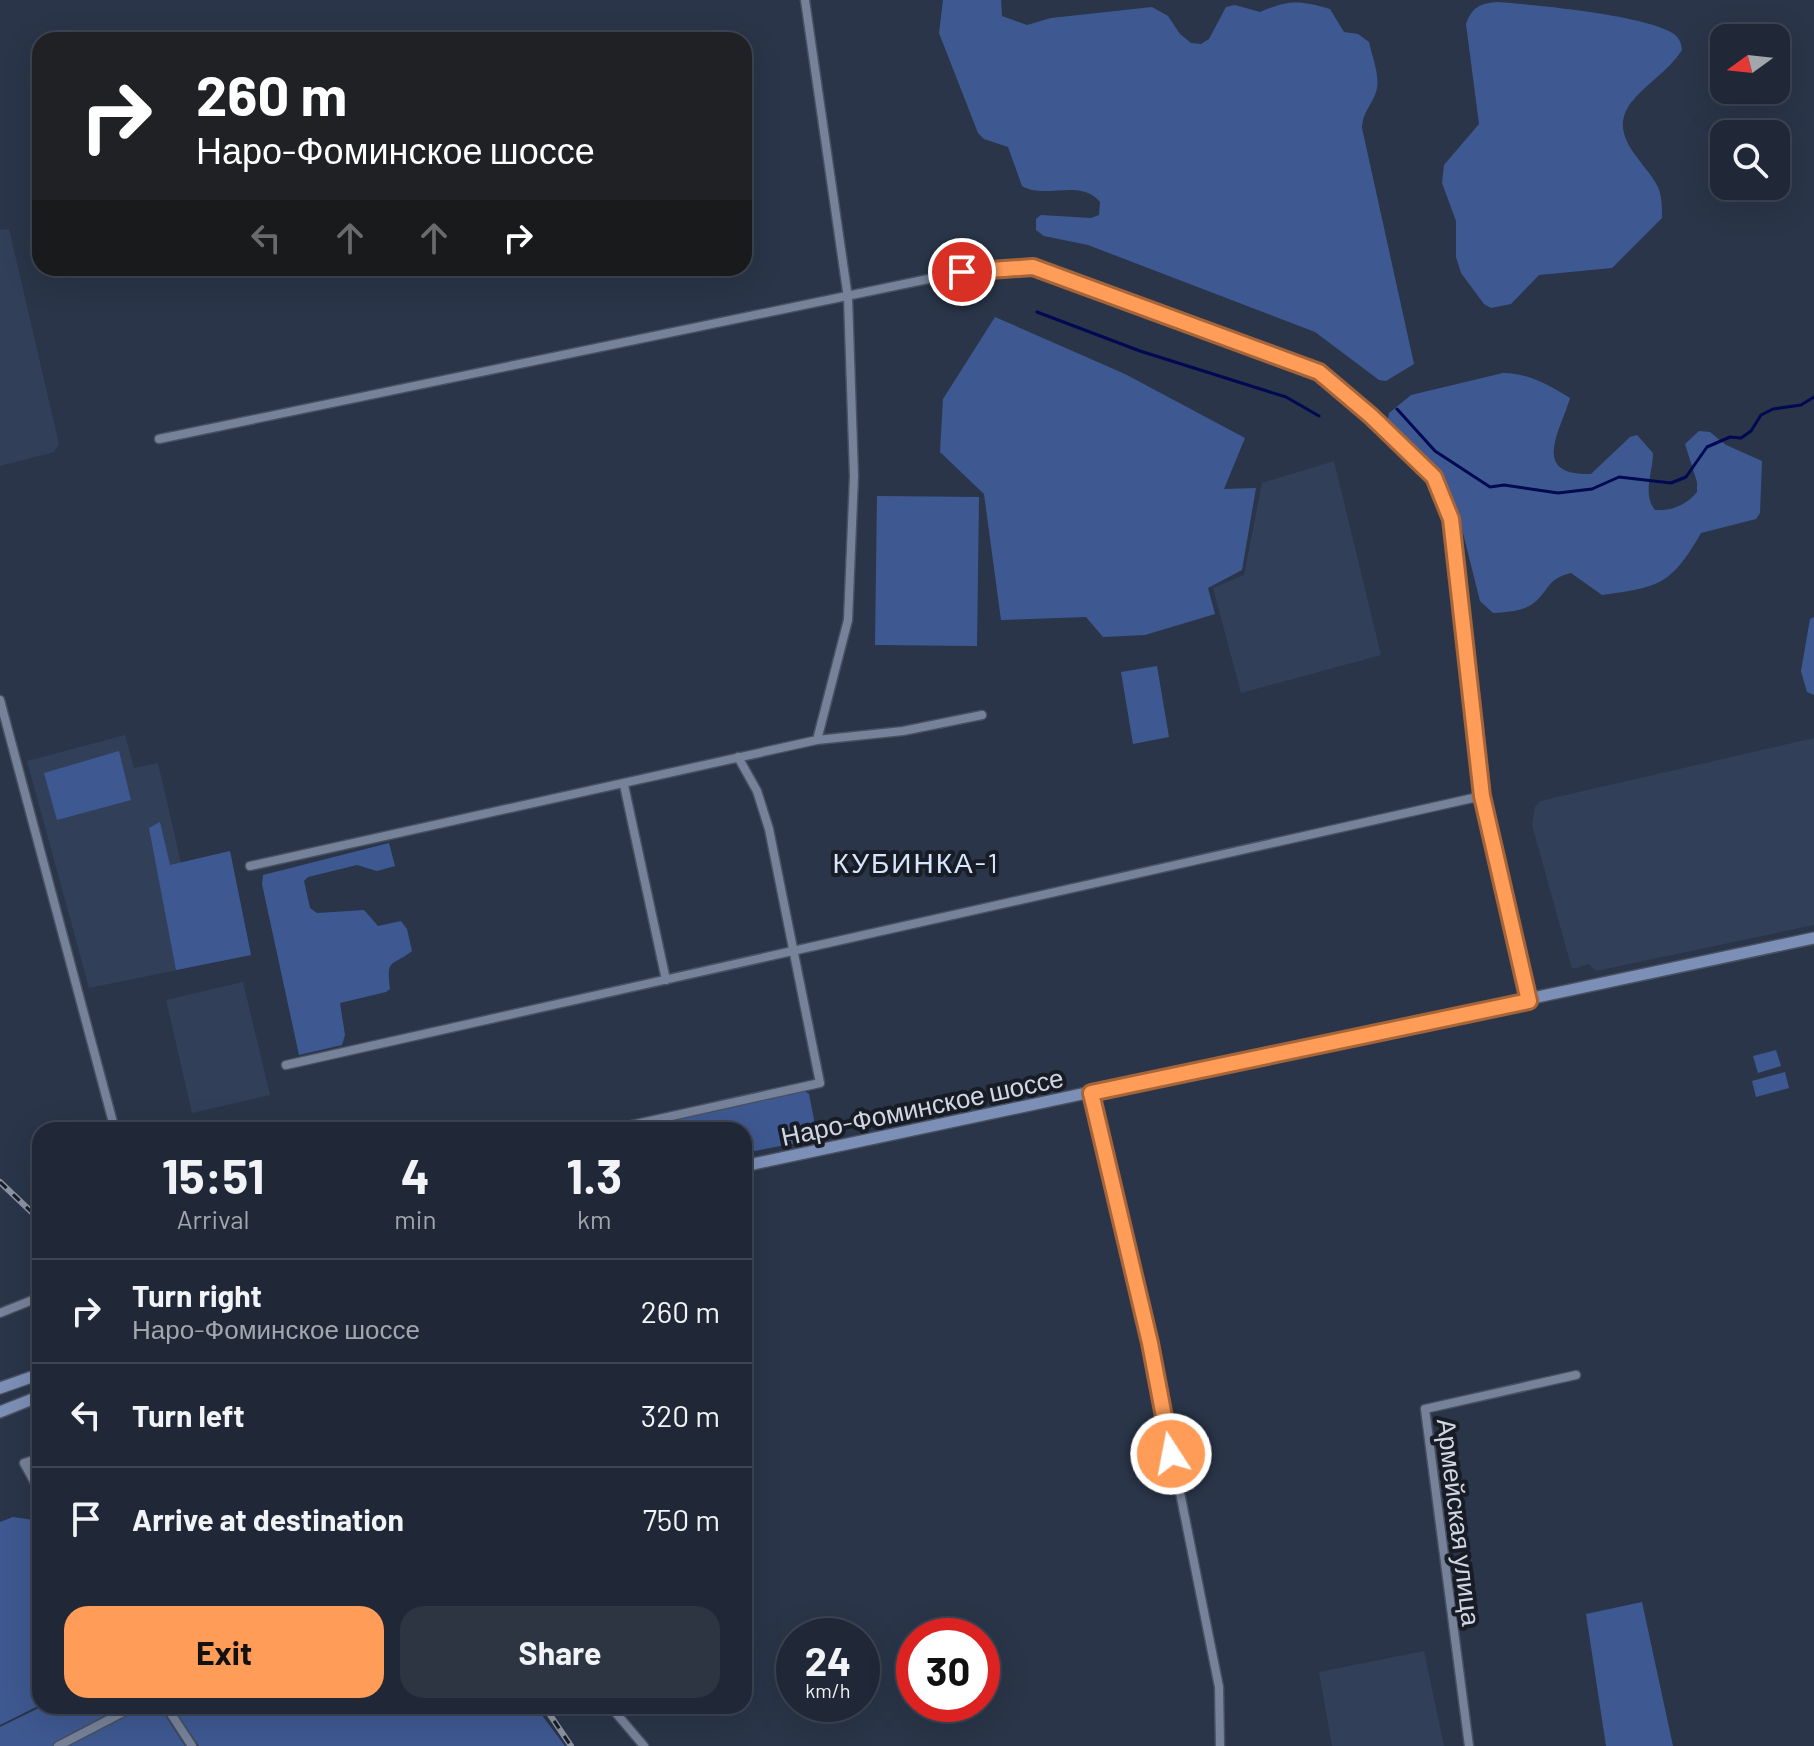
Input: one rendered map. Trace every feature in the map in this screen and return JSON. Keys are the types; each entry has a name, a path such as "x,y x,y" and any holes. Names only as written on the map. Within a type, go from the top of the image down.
{"main road":[{"name":"Наро-Фоминское шоссе","path":"752,1164 1814,938"},
{"path":"0,1388 32,1377"},
{"path":"0,1412 32,1399"}],"street":[{"path":"805,0 848,298 854,476 848,620 817,740"},
{"path":"159,439 962,272 1033,267 1319,372 1371,416 1434,477 1451,519 1482,796 1529,1001"},
{"path":"0,700 113,1122"},
{"path":"250,866 817,740 903,731 982,715"},
{"path":"645,1122 820,1083 769,829 757,791 738,757"},
{"path":"624,785 666,980"},
{"path":"286,1065 1482,796"},
{"path":"1091,1093 1150,1343 1219,1687 1220,1746"},
{"path":"0,1313 32,1300"},
{"name":"Армейская улица","path":"1469,1746 1425,1409 1576,1375"},
{"path":"32,1460 24,1463 32,1478"},
{"path":"58,1746 120,1714"},
{"path":"171,1714 192,1746"},
{"path":"617,1714 644,1746"}],"shaded area":[{"path":"943,0 1001,0 1002,16 1027,25 1051,18 1152,7 1168,16 1180,34 1191,43 1201,44 1209,39 1226,7 1235,5 1260,12 1294,3 1330,9 1344,32 1358,34 1369,42 1376,67 1376,92 1362,128 1414,364 1386,381 1379,380 1315,332 1088,245 1044,236 1036,230 1036,219 1041,215 1091,218 1099,215 1100,202 1083,191 1042,191 1022,186 1008,147 984,139 978,133 939,33"},
{"path":"1498,2 1640,21 1674,34 1682,50 1636,97 1624,116 1626,138 1658,187 1662,218 1612,268 1539,275 1511,304 1491,308 1484,304 1461,273 1456,257 1456,221 1442,183 1444,165 1479,124 1466,24 1478,7"},
{"path":"9,229 59,444 54,452 0,466 0,230"},
{"path":"995,317 1125,374 1245,438 1224,489 1256,488 1242,570 1208,588 1215,614 1145,635 1103,637 1086,617 1001,620 984,494 940,452 943,399"},
{"path":"1503,373 1530,377 1570,398 1554,449 1560,467 1572,473 1591,474 1630,437 1637,435 1653,453 1649,490 1651,504 1655,510 1673,508 1684,504 1697,492 1697,482 1685,444 1699,431 1710,432 1726,445 1762,461 1760,513 1756,519 1701,533 1681,564 1651,586 1602,595 1571,573 1556,579 1531,605 1493,613 1480,601 1458,513 1436,473 1388,419 1389,413 1411,395"},
{"path":"1334,461 1381,655 1241,693 1213,588 1244,575 1262,483"},
{"path":"877,496 979,497 977,646 875,645"},
{"path":"1814,617 1814,695 1807,692 1801,671 1810,619"},
{"path":"1157,666 1169,737 1133,744 1121,672"},
{"path":"125,735 134,768 158,763 181,863 230,851 251,955 89,988 27,761"},
{"path":"1814,738 1814,925 1596,971 1589,964 1572,969 1532,825 1535,807 1540,801"},
{"path":"119,751 131,800 57,820 44,773"},
{"path":"160,822 170,865 230,851 251,955 176,970 149,828"},
{"path":"389,843 395,866 377,871 357,865 308,877 304,881 310,908 317,913 364,910 378,926 401,921 407,929 412,951 390,967 390,989 386,992 340,1003 345,1035 342,1045 299,1055 262,884 263,875"},
{"path":"243,982 270,1095 192,1113 166,1000"},
{"path":"1776,1050 1781,1066 1758,1073 1753,1056"},
{"path":"1785,1072 1789,1088 1756,1097 1752,1081"},
{"path":"803,1090 809,1094 817,1135 812,1140 752,1151 752,1122 665,1122"},
{"path":"13,1517 32,1520 32,1709 0,1725 0,1522"},
{"path":"1642,1602 1673,1746 1606,1746 1586,1614"},
{"path":"1424,1651 1444,1746 1332,1746 1319,1672"},
{"path":"32,1711 32,1714 164,1714 185,1746 0,1746 0,1727"},
{"path":"177,1714 541,1714 565,1746 199,1746"}],"waterway":[{"path":"1037,312 1140,351 1286,397 1319,416"},
{"path":"1397,409 1435,451 1490,487 1504,485 1558,493 1592,489 1619,477 1671,483 1686,477 1707,447 1730,437 1741,438 1751,431 1761,415 1773,409 1801,405 1814,397"}],"railway":[{"path":"0,1182 32,1212"},
{"path":"549,1714 571,1746"}],"district":[{"name":"КУБИНКА-1","path":"916,862"}],"route":[{"path":"962,272 1033,267 1319,372 1371,416 1434,477 1451,519 1482,796 1529,1001 1091,1093 1150,1343 1171,1454"}]}
